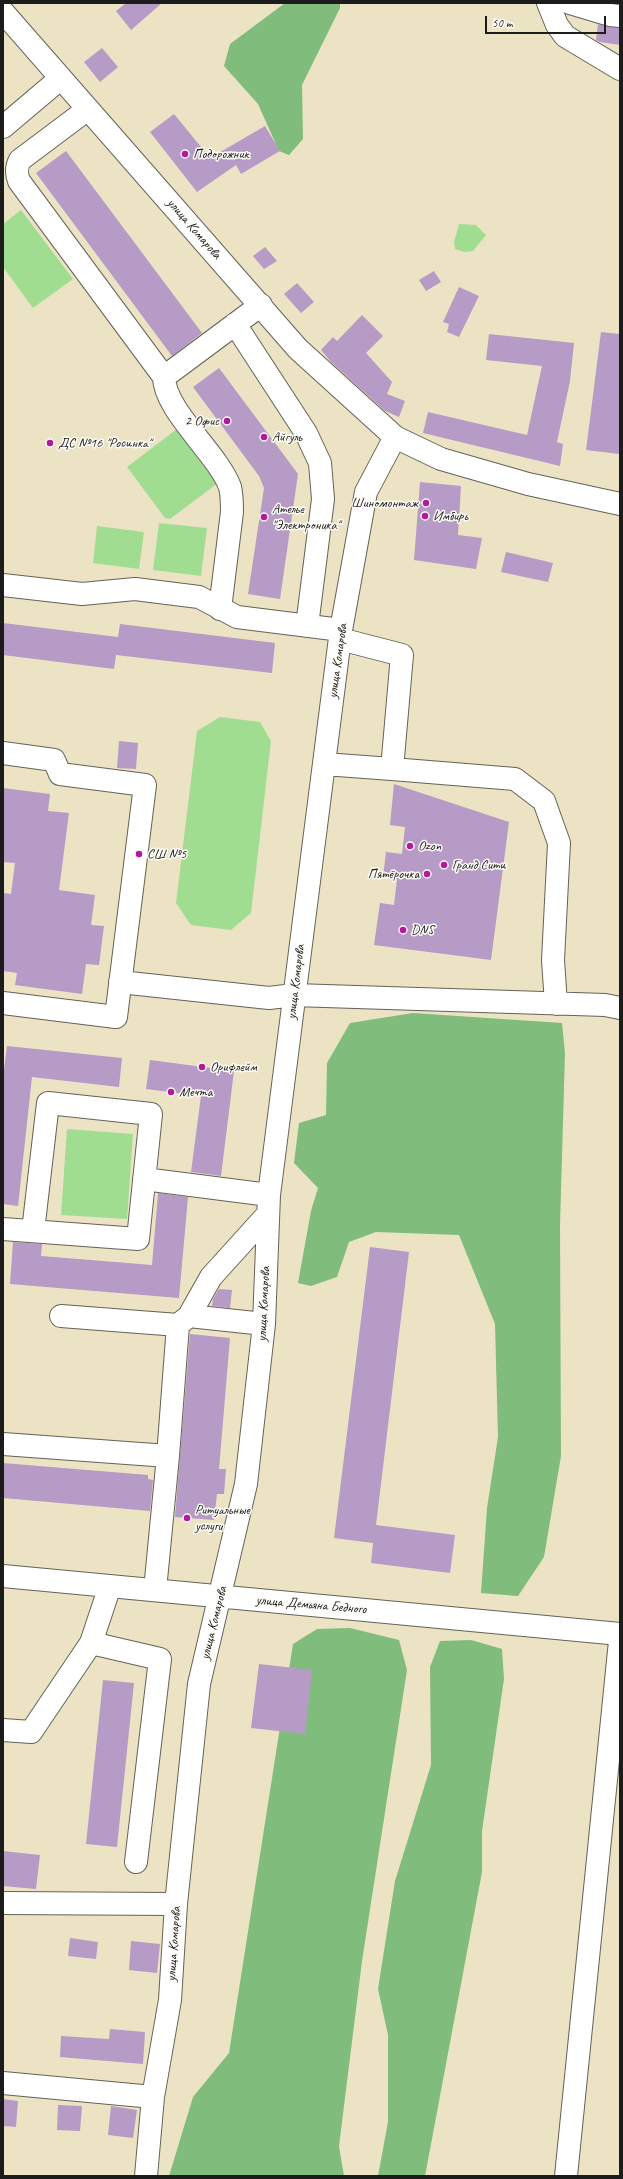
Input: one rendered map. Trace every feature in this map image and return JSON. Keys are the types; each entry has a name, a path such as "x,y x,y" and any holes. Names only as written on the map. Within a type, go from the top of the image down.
{"street":[{"path":"548,3 557,25 564,36 620,69"},
{"path":"570,3 614,11"},
{"name":"улица Комарова","path":"3,12 298,349 395,437 441,460 528,484 620,504"},
{"path":"3,127 61,78"},
{"path":"88,109 20,160 17,164 16,175 164,377 168,396 225,478 231,492 232,512 220,609"},
{"path":"164,377 261,305"},
{"path":"235,324 306,433 320,463 323,499 307,626"},
{"name":"улица Комарова","path":"146,2176 153,2097 170,2000 176,1904 199,1684 246,1484 264,1324 269,1204 294,995 341,635 366,492 395,437"},
{"path":"3,585 82,594 135,589 199,597 237,617 307,626 341,635 402,655 392,769"},
{"path":"3,753 54,760 60,774 145,785 116,1017 3,1003"},
{"path":"324,764 516,779 544,801 558,843 553,960 556,1004"},
{"path":"120,982 269,998 294,995 605,1005 620,1008"},
{"path":"3,1229 33,1232 138,1239 151,1114 48,1103 33,1232"},
{"path":"144,1179 269,1204 212,1277 183,1321 155,1590"},
{"path":"61,1316 264,1324"},
{"path":"3,1444 168,1456"},
{"name":"улица Демьяна Бедного","path":"3,1576 620,1634"},
{"path":"3,1730 31,1732 91,1644 110,1586"},
{"path":"566,2176 620,1641"},
{"path":"91,1644 160,1659 136,1862"},
{"path":"3,1903 176,1904"},
{"path":"3,2083 153,2097"}],"green space":[{"path":"285,3 340,3 340,8 302,85 303,139 289,155 279,151 258,104 224,66 230,44"},
{"path":"21,210 73,279 33,308 3,267 3,224"},
{"path":"459,224 476,225 486,235 473,251 464,252 455,249 454,242"},
{"path":"177,429 218,483 170,519 165,518 127,467"},
{"path":"159,523 207,528 201,576 153,570"},
{"path":"97,526 144,532 139,569 93,563"},
{"path":"220,717 260,722 271,741 251,913 231,930 191,925 176,903 197,731"},
{"path":"413,1013 562,1023 565,1053 560,1225 561,1456 544,1557 518,1596 481,1593 487,1508 498,1437 495,1324 459,1235 376,1232 349,1242 337,1277 311,1286 298,1283 311,1211 318,1188 294,1163 299,1123 326,1115 327,1063 350,1023"},
{"path":"67,1129 133,1134 127,1219 61,1215"},
{"path":"350,1628 399,1640 407,1670 362,1961 339,2146 344,2176 169,2176 193,2097 229,2053 293,1644 317,1629"},
{"path":"471,1640 502,1649 504,1679 482,1831 482,1872 425,2176 378,2176 388,2122 388,2035 378,1989 395,1881 431,1765 430,1667 440,1641"}],"building":[{"path":"126,3 162,3 131,30 116,11"},
{"path":"598,24 620,28 620,45 596,40"},
{"path":"102,48 118,67 100,82 84,62"},
{"path":"174,114 210,158 265,126 280,151 241,174 236,165 197,192 150,132"},
{"path":"66,151 202,333 172,356 36,173"},
{"path":"265,247 277,261 264,269 253,256"},
{"path":"434,271 441,282 426,291 419,280"},
{"path":"297,283 314,302 301,313 284,294"},
{"path":"459,287 479,296 459,337 447,332 449,324 443,322"},
{"path":"362,315 383,336 366,353 392,382 387,394 405,401 399,417 385,411 331,362 321,350 333,337 337,341"},
{"path":"601,332 620,334 619,454 586,450"},
{"path":"489,334 574,343 570,381 557,442 563,444 560,466 423,433 428,412 527,435 542,366 486,360"},
{"path":"219,368 298,474 280,599 248,594 264,488 259,476 193,387"},
{"path":"420,482 461,486 458,535 482,538 476,569 414,560"},
{"path":"506,552 553,563 548,582 501,572"},
{"path":"3,623 118,637 120,624 275,643 272,673 116,655 114,669 3,655"},
{"path":"119,741 138,743 136,769 117,768"},
{"name":"Гранд Сити","path":"394,784 509,822 491,960 374,945 380,903 394,905 397,879 383,877 386,852 402,854 405,827 390,825"},
{"path":"3,788 50,794 48,811 69,813 59,890 95,895 91,925 104,926 99,965 86,964 82,994 15,985 17,973 3,971 3,893 11,894 15,863 3,862"},
{"path":"7,1046 122,1058 119,1087 32,1077 18,1206 3,1204 3,1078"},
{"path":"150,1060 234,1071 221,1176 191,1172 201,1096 146,1089"},
{"path":"158,1193 188,1197 179,1298 10,1284 13,1242 42,1244 41,1256 152,1265"},
{"path":"370,1247 409,1252 376,1525 455,1535 450,1573 371,1563 373,1543 334,1538"},
{"path":"219,1289 232,1290 230,1308 212,1306 213,1299"},
{"path":"190,1334 230,1338 219,1469 226,1469 224,1494 217,1494 214,1520 175,1517"},
{"path":"3,1463 148,1475 148,1479 153,1480 150,1511 3,1498"},
{"path":"259,1664 312,1670 305,1734 251,1728"},
{"path":"103,1680 134,1683 117,1847 86,1844"},
{"path":"3,1851 40,1855 36,1889 3,1886"},
{"path":"70,1938 98,1942 96,1959 68,1956"},
{"path":"131,1941 160,1944 157,1973 129,1970"},
{"path":"110,2029 145,2032 143,2064 60,2057 61,2036 109,2039"},
{"path":"3,2099 18,2101 16,2127 3,2126"},
{"path":"58,2105 82,2106 80,2131 57,2130"},
{"path":"111,2106 137,2110 133,2138 108,2135"}],"place":[{"name":"Подорожник","path":"185,154"},
{"name":"2 Офис","path":"227,421"},
{"name":"Айгуль","path":"264,437"},
{"name":"ДС №16 \"Росинка\"","path":"50,443"},
{"name":"Шиномонтаж","path":"426,503"},
{"name":"Имбирь","path":"425,516"},
{"name":"Ателье \"Электроника\"","path":"264,517"},
{"name":"Ozon","path":"410,846"},
{"name":"СШ №5","path":"139,854"},
{"name":"Гранд Сити","path":"444,865"},
{"name":"Пятёрочка","path":"427,874"},
{"name":"DNS","path":"403,930"},
{"name":"Орифлейм","path":"202,1067"},
{"name":"Мечта","path":"171,1092"},
{"name":"Ритуальные услуги","path":"187,1518"}]}
